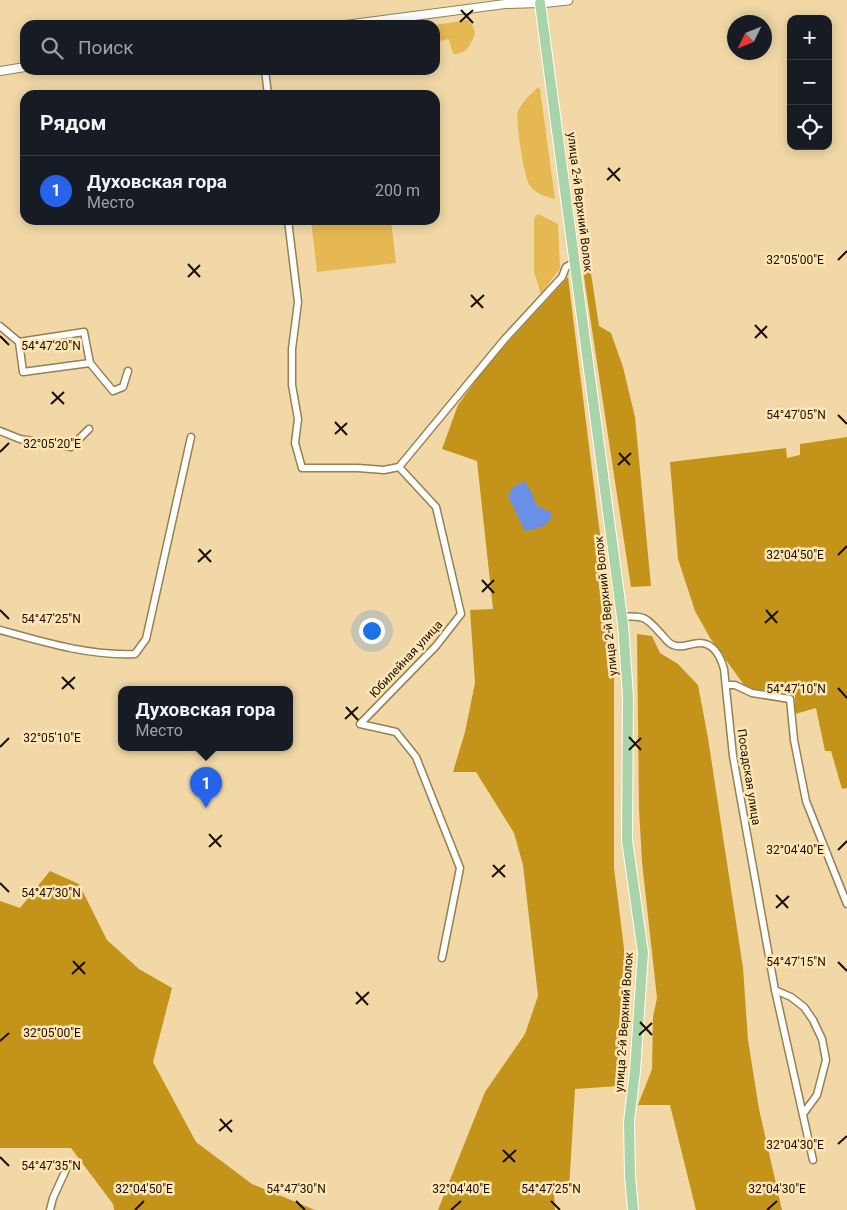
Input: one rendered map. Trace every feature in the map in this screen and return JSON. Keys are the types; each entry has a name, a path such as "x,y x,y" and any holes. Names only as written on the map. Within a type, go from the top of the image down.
{"main road":[{"path":"540,3 568,0"},
{"name":"улица 2-й Верхний Волок","path":"540,3 622,617 628,696 627,840 643,953 635,1071 629,1122 633,1210"}],"street":[{"path":"380,20 505,2 540,3"},
{"path":"0,70 20,68"},
{"path":"266,75 267,90"},
{"path":"289,225 298,302 292,349 292,385 298,419 295,443 302,468 384,470 398,467 504,340 562,277 566,267 575,262"},
{"path":"0,326 19,342 23,372 90,363"},
{"path":"19,342 84,332 90,363 113,391 124,387 128,371"},
{"path":"0,431 20,439 72,447 89,429"},
{"path":"0,630 56,646 120,655 135,654 146,639 191,437"},
{"name":"Юбилейная улица","path":"398,467 436,507 461,614 436,646 360,724 396,732 416,758 460,868 442,958"},
{"name":"Посадская улица","path":"622,617 639,616 651,624 673,645 685,646 699,643 710,646 722,660 733,756 775,990 813,1160"},
{"path":"726,684 735,685 752,693 790,699 794,740 806,801 847,904"},
{"path":"775,990 790,997 804,1007 822,1039 826,1060 817,1095 803,1114"},
{"path":"50,1210 53,1198 69,1163"}],"shaded area":[{"path":"468,20 473,26 475,33 465,51 453,54 449,39 440,41 440,24"},
{"path":"538,87 540,89 555,199 540,194 529,184 520,148 518,111 524,101"},
{"path":"538,214 558,224 560,268 541,294 534,272 534,218"},
{"path":"312,225 392,225 396,263 317,272"},
{"path":"581,257 589,260 599,326 611,333 623,367 635,417 651,586 631,587"},
{"path":"568,277 614,647 614,868 628,981 619,1086 575,1089 569,1189 554,1193 555,1210 438,1210 485,1092 525,1034 538,996 523,865 514,833 476,772 453,772 465,732 475,683 470,610 493,609 477,461 442,449 458,405 487,365"},
{"path":"847,437 847,788 842,789 831,751 825,751 816,708 795,714 795,693 747,689 710,638 695,611 678,559 670,462 786,448 787,458 800,455 800,444"},
{"path":"637,634 652,636 660,653 678,664 698,685 708,738 743,968 748,1040 759,1109 782,1210 696,1210 670,1105 638,1105 652,1069 653,1017 657,998 642,862 639,809"},
{"path":"50,871 79,884 107,940 139,969 172,988 153,1062 196,1142 252,1184 315,1210 114,1210 113,1204 71,1148 0,1148 0,901 20,908"}],"water":[{"path":"524,481 532,493 536,505 552,513 551,518 546,524 525,531 508,496 512,488"}],"place":[{"name":"Духовская гора","path":"206,808"}]}
